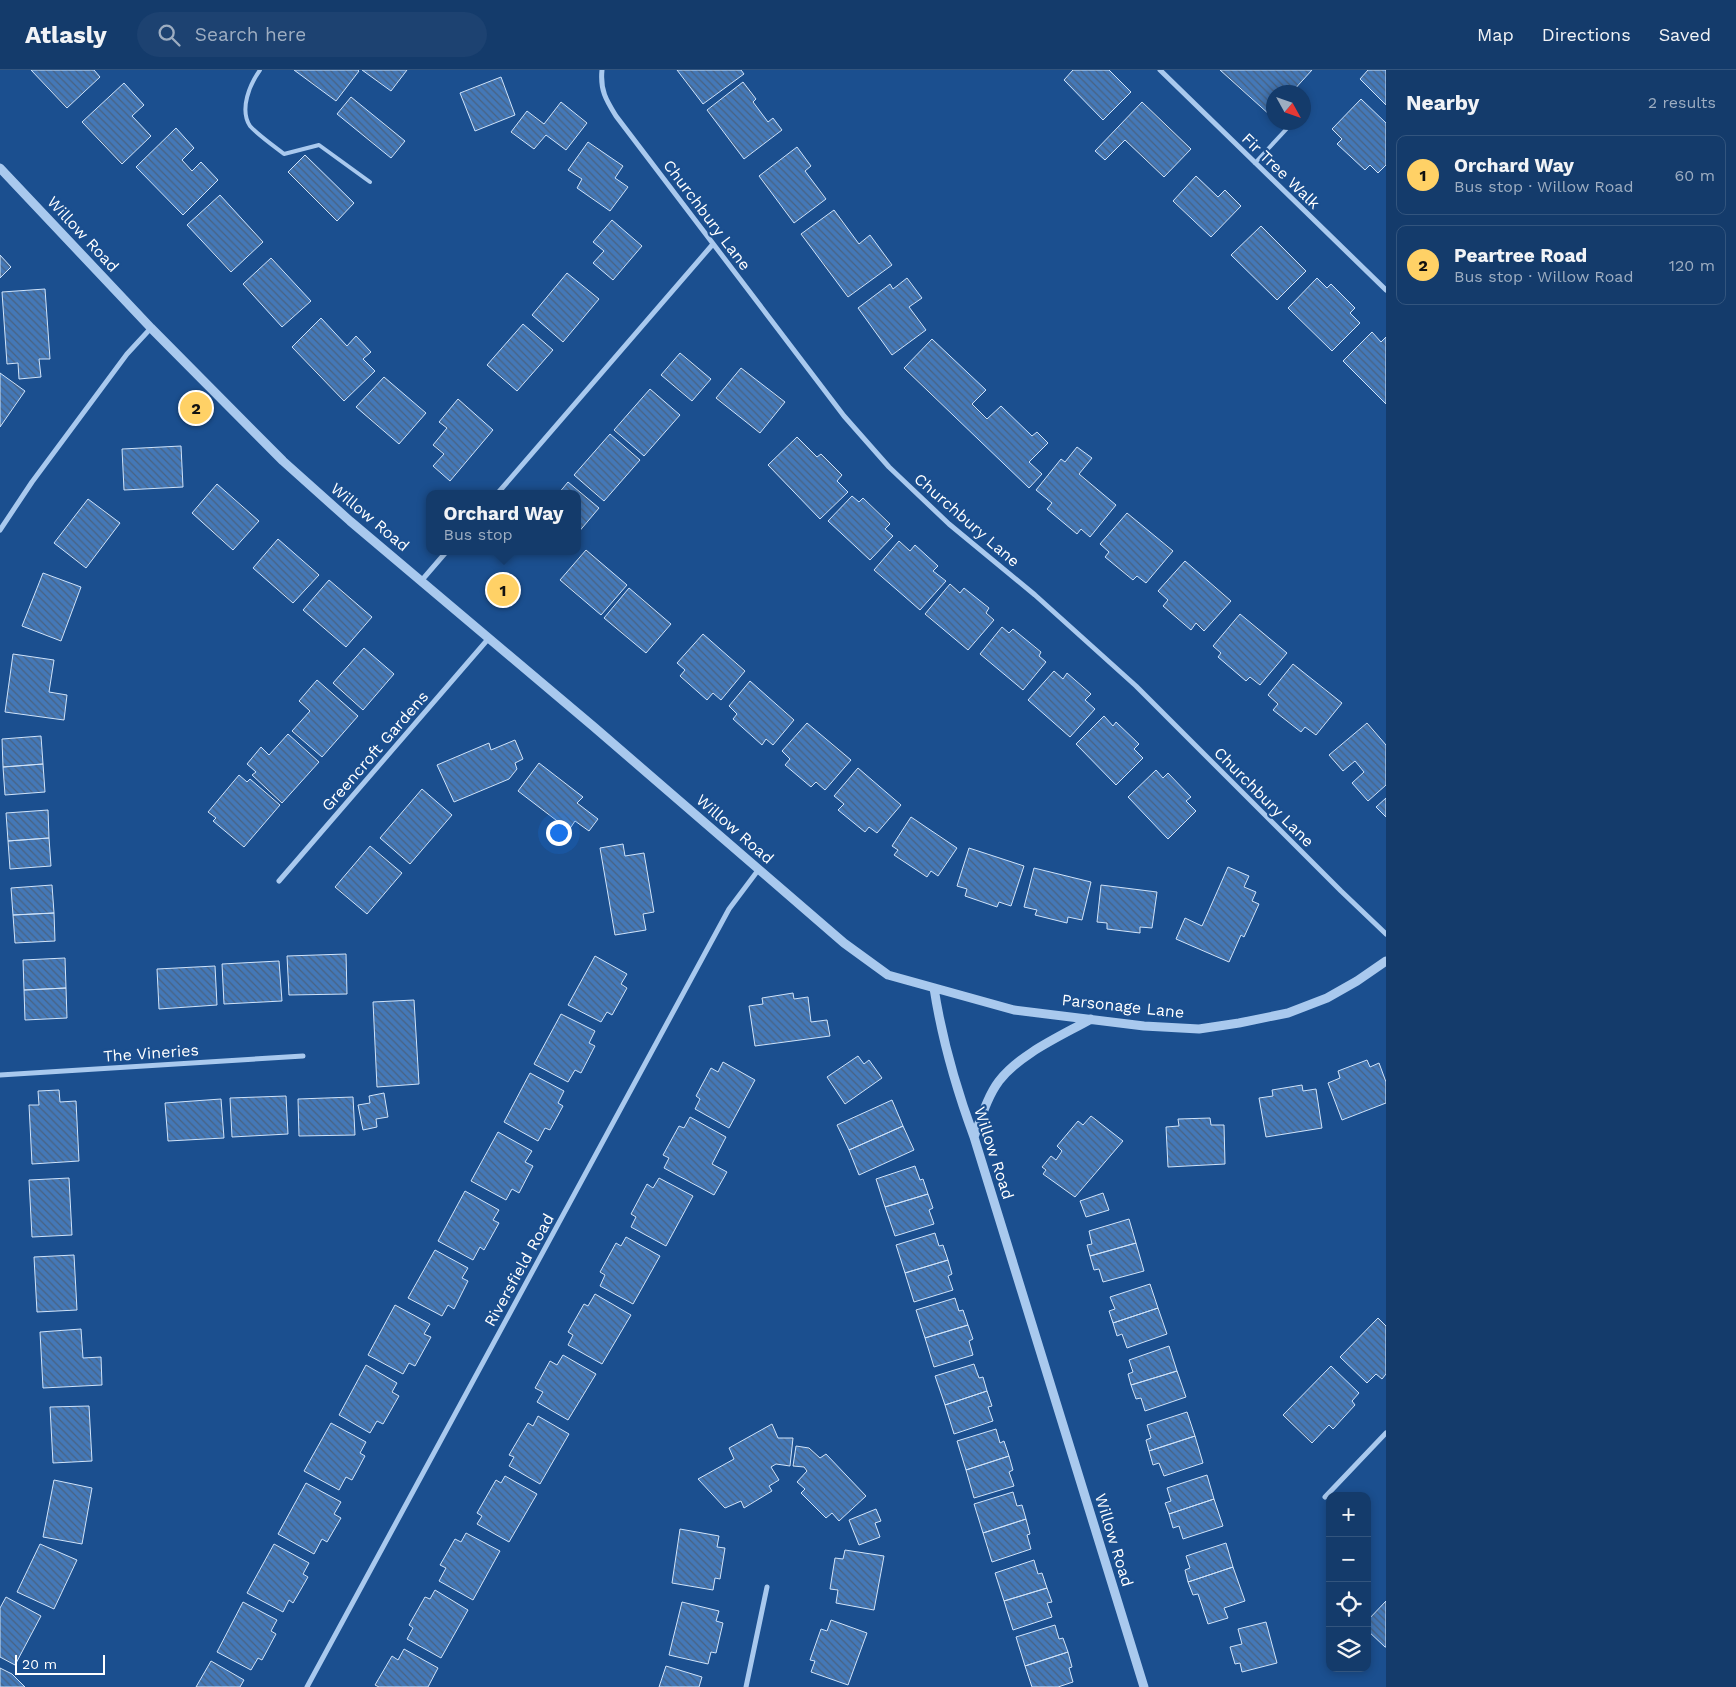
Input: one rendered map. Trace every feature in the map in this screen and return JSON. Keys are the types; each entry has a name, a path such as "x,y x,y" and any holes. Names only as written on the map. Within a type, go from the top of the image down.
{"street":[{"name":"Churchbury Lane","path":"602,70 601,82 605,98 616,116 844,416 889,467 949,524 1035,595 1136,686 1386,934"},
{"name":"Fir Tree Walk","path":"1160,70 1386,290"},
{"name":"Willow Road","path":"0,168 151,328 283,461 350,521 422,580 844,943 888,975 934,988 939,1025 946,1052 1144,1687"},
{"path":"500,490 713,244"},
{"path":"0,530 32,482 127,354 151,328"},
{"path":"422,580 444,555"},
{"name":"Greencroft Gardens","path":"279,881 489,638"},
{"name":"Riversfield Road","path":"307,1687 729,909 758,869"},
{"name":"Parsonage Lane","path":"934,988 1014,1010 1144,1026 1199,1029 1288,1013 1327,998 1386,960"},
{"path":"974,1137 999,1081 1038,1048 1092,1019"},
{"name":"The Vineries","path":"0,1075 303,1056"},
{"path":"1325,1497 1386,1433"},
{"path":"746,1687 768,1588"}],"lane":[{"path":"260,70 252,82 245,108 250,125 284,154 319,145 370,182"},
{"path":"1255,163 1286,130"}],"building":[{"path":"31,70 94,70 100,77 67,108"},
{"path":"294,70 358,70 359,71 336,101"},
{"path":"362,70 407,70 391,91"},
{"path":"677,70 741,70 744,74 703,104"},
{"path":"1073,70 1109,70 1131,92 1103,120 1064,80"},
{"path":"1220,70 1312,70 1298,85 1266,85 1266,111"},
{"path":"1368,70 1386,70 1386,105 1360,79"},
{"path":"501,77 515,115 475,131 460,93"},
{"path":"743,82 756,99 753,102 768,122 773,118 782,130 744,159 707,110"},
{"path":"124,83 144,105 132,116 151,136 122,164 82,122"},
{"path":"351,97 405,141 391,158 337,114"},
{"path":"1361,99 1386,123 1386,165 1378,173 1370,165 1365,170 1337,144 1342,139 1332,129"},
{"path":"561,102 587,123 566,150 546,135 534,149 511,132 527,111 544,124"},
{"path":"1142,102 1191,149 1164,177 1125,140 1105,160 1095,151"},
{"path":"176,128 194,148 182,160 192,171 201,162 218,180 183,215 136,167"},
{"path":"588,142 623,166 615,178 628,187 610,211 577,188 582,179 568,170"},
{"path":"797,147 811,166 805,171 826,199 794,223 759,176"},
{"path":"305,155 354,203 337,221 288,172"},
{"path":"1196,176 1218,197 1225,190 1241,206 1211,237 1173,201"},
{"path":"220,195 263,242 231,272 187,225"},
{"path":"834,210 859,244 870,235 892,265 848,297 801,234"},
{"path":"612,220 642,246 613,280 593,263 604,251 593,242"},
{"path":"1261,226 1306,271 1277,300 1231,255"},
{"path":"0,255 11,267 0,278"},
{"path":"271,258 311,301 282,327 243,284"},
{"path":"567,273 599,299 563,342 532,315"},
{"path":"907,278 922,298 909,307 926,330 892,355 858,308 890,284 893,289"},
{"path":"1317,278 1327,288 1331,284 1355,308 1350,313 1360,323 1332,351 1288,308"},
{"path":"45,289 50,359 39,359 41,377 19,379 18,363 7,364 2,292"},
{"path":"321,318 347,346 356,336 371,352 363,359 375,371 344,401 292,347"},
{"path":"523,324 553,350 517,391 487,365"},
{"path":"1372,332 1381,342 1386,337 1386,404 1343,361"},
{"path":"932,339 986,390 972,404 987,419 1001,406 1032,436 1037,432 1048,443 1029,462 1042,474 1029,488 904,368"},
{"path":"680,353 711,379 692,401 661,375"},
{"path":"741,368 785,402 760,433 716,398"},
{"path":"0,373 25,391 0,427"},
{"path":"384,377 426,413 399,444 356,407"},
{"path":"650,389 680,415 644,456 614,430"},
{"path":"458,399 493,430 450,481 433,466 444,454 433,445 447,428 439,422"},
{"path":"610,434 640,460 604,501 574,475"},
{"path":"797,437 817,457 821,454 842,475 837,481 848,492 820,519 768,465"},
{"path":"181,446 183,487 124,490 122,449"},
{"path":"1077,447 1092,458 1079,474 1116,505 1090,537 1081,529 1077,534 1047,509 1052,503 1036,490 1061,459 1065,462"},
{"path":"568,482 578,490 561,490"},
{"path":"217,484 259,521 233,550 192,513"},
{"path":"581,493 599,508 581,529"},
{"path":"852,496 859,502 863,498 890,524 885,529 893,536 870,560 828,521"},
{"path":"88,499 120,523 86,568 54,543"},
{"path":"1127,513 1173,551 1146,583 1137,576 1133,580 1105,557 1109,552 1100,544"},
{"path":"278,539 319,575 293,603 253,568"},
{"path":"899,541 910,551 915,545 938,566 933,571 946,581 920,610 874,570"},
{"path":"586,550 627,585 601,615 560,580"},
{"path":"1185,561 1231,601 1204,631 1196,623 1191,630 1163,606 1168,600 1158,591"},
{"path":"43,573 81,587 61,641 22,626"},
{"path":"329,580 372,617 346,647 303,610"},
{"path":"950,584 960,593 964,588 989,608 986,613 994,620 968,650 925,614"},
{"path":"629,588 671,624 646,653 604,618"},
{"path":"1240,614 1287,653 1260,685 1250,677 1246,681 1218,657 1221,653 1213,646"},
{"path":"1002,627 1009,633 1013,629 1041,652 1039,656 1046,662 1023,690 980,654"},
{"path":"703,634 745,671 721,700 713,693 707,700 680,676 685,670 677,663"},
{"path":"364,648 394,674 363,710 333,683"},
{"path":"13,654 54,660 49,692 67,695 64,720 5,712"},
{"path":"1293,664 1342,703 1316,735 1305,727 1301,732 1273,710 1278,704 1268,695"},
{"path":"1054,671 1063,679 1067,673 1091,694 1085,700 1095,709 1070,737 1028,700"},
{"path":"317,680 358,716 322,757 292,731 310,711 299,701"},
{"path":"750,681 794,720 773,745 766,739 762,745 733,719 737,714 729,706"},
{"path":"1104,716 1113,726 1116,722 1139,744 1134,749 1143,758 1116,785 1076,744"},
{"path":"807,723 851,760 825,790 816,782 811,787 785,765 790,759 782,751"},
{"path":"1367,723 1386,745 1386,785 1368,801 1352,783 1364,772 1355,761 1343,771 1329,755"},
{"path":"288,734 319,762 282,803 252,775 256,772 247,764 261,747 269,755"},
{"path":"41,736 43,764 3,767 2,739"},
{"path":"515,740 523,759 515,763 517,769 509,779 454,802 437,765 489,743 491,750"},
{"path":"539,763 583,797 577,803 598,819 589,831 575,821 569,830 518,791"},
{"path":"43,764 45,792 5,795 3,767"},
{"path":"858,768 901,805 877,833 869,827 865,832 838,810 844,804 834,796"},
{"path":"1156,770 1163,778 1168,773 1191,797 1186,801 1196,811 1168,839 1128,797"},
{"path":"239,775 247,782 250,779 280,805 244,847 213,821 216,818 208,812"},
{"path":"422,789 452,815 410,864 380,838"},
{"path":"1386,798 1386,817 1376,807"},
{"path":"48,810 49,838 8,841 6,813"},
{"path":"911,817 957,848 938,876 931,871 927,877 894,855 898,850 892,846"},
{"path":"49,838 51,866 10,869 8,841"},
{"path":"623,844 625,856 644,853 654,912 643,914 646,930 615,935 600,848"},
{"path":"370,846 402,873 367,914 335,887"},
{"path":"969,848 1024,866 1011,906 999,902 997,907 965,896 967,889 957,886"},
{"path":"1228,867 1249,876 1244,887 1256,892 1252,901 1259,904 1244,937 1241,935 1229,962 1176,939 1185,918 1202,926"},
{"path":"1034,868 1091,882 1082,920 1068,917 1067,923 1035,915 1037,910 1024,907"},
{"path":"52,885 54,913 13,915 11,888"},
{"path":"1101,885 1157,892 1152,928 1140,927 1140,933 1107,929 1107,923 1097,922"},
{"path":"54,913 55,941 15,943 13,915"},
{"path":"346,954 347,994 289,995 287,956"},
{"path":"595,956 627,974 621,984 627,988 612,1015 607,1012 601,1022 568,1005"},
{"path":"65,958 66,988 24,990 23,960"},
{"path":"279,961 282,1001 224,1004 222,964"},
{"path":"215,966 217,1005 159,1009 157,969"},
{"path":"66,988 67,1018 25,1020 24,990"},
{"path":"793,993 794,999 808,997 811,1022 827,1020 830,1036 755,1046 749,1006 763,1004 762,998"},
{"path":"414,1000 419,1084 377,1087 373,1002"},
{"path":"561,1014 595,1031 589,1043 595,1046 581,1073 575,1070 568,1082 534,1064"},
{"path":"858,1056 864,1064 869,1060 882,1078 845,1104 827,1077"},
{"path":"1367,1060 1370,1067 1379,1063 1386,1082 1386,1103 1342,1120 1328,1083 1340,1078 1338,1071"},
{"path":"723,1062 755,1080 729,1128 695,1109 700,1099 696,1096 711,1068 718,1072"},
{"path":"530,1073 564,1091 558,1103 563,1106 550,1130 545,1128 538,1141 504,1122"},
{"path":"1302,1085 1303,1091 1316,1089 1322,1128 1266,1137 1259,1098 1273,1096 1272,1090"},
{"path":"59,1090 60,1102 76,1101 79,1161 32,1164 29,1105 39,1105 38,1091"},
{"path":"384,1093 388,1117 376,1119 377,1127 363,1130 358,1105 370,1103 369,1096"},
{"path":"286,1096 288,1134 232,1137 230,1098"},
{"path":"353,1097 355,1135 299,1136 298,1099"},
{"path":"221,1099 224,1138 168,1141 165,1103"},
{"path":"892,1100 903,1126 849,1150 837,1125"},
{"path":"1091,1116 1123,1141 1075,1197 1043,1174 1046,1170 1042,1167 1051,1156 1056,1160 1062,1151 1057,1146 1078,1121 1083,1125"},
{"path":"690,1117 726,1137 712,1164 727,1172 714,1195 664,1168 669,1158 663,1155 679,1126 684,1128"},
{"path":"1210,1118 1211,1125 1224,1125 1225,1164 1168,1167 1166,1127 1179,1126 1178,1119"},
{"path":"903,1126 914,1150 859,1175 849,1150"},
{"path":"498,1132 532,1151 525,1162 533,1166 519,1193 512,1189 506,1200 471,1181"},
{"path":"915,1166 920,1180 923,1179 928,1194 885,1207 876,1179"},
{"path":"69,1178 72,1235 32,1237 29,1180"},
{"path":"659,1178 693,1196 666,1246 631,1227 636,1217 631,1214 647,1184 653,1188"},
{"path":"465,1191 499,1210 493,1220 499,1223 484,1250 480,1247 473,1260 438,1241"},
{"path":"1103,1193 1109,1210 1086,1217 1080,1201"},
{"path":"928,1194 933,1208 929,1210 934,1224 895,1236 885,1207"},
{"path":"1129,1219 1136,1243 1090,1256 1087,1245 1092,1244 1089,1231"},
{"path":"935,1233 939,1246 943,1245 948,1260 905,1273 896,1245"},
{"path":"626,1237 660,1256 633,1304 600,1286 605,1275 600,1272 616,1243 621,1246"},
{"path":"1136,1243 1144,1271 1103,1282 1099,1269 1094,1270 1090,1256"},
{"path":"435,1250 468,1268 462,1278 468,1281 454,1309 448,1305 442,1316 408,1298"},
{"path":"74,1255 77,1310 37,1312 34,1257"},
{"path":"948,1260 952,1274 948,1276 953,1290 914,1302 905,1273"},
{"path":"1150,1284 1158,1308 1113,1323 1109,1311 1115,1309 1110,1297"},
{"path":"595,1294 631,1315 602,1364 568,1345 573,1335 568,1332 584,1304 588,1306"},
{"path":"955,1298 959,1311 963,1310 968,1325 925,1338 916,1310"},
{"path":"395,1305 430,1324 424,1334 431,1337 415,1366 409,1363 403,1374 368,1355"},
{"path":"1158,1308 1167,1334 1127,1348 1122,1334 1117,1336 1113,1323"},
{"path":"1378,1318 1386,1326 1386,1374 1382,1379 1376,1374 1367,1383 1340,1357"},
{"path":"968,1325 973,1339 969,1341 973,1355 934,1367 925,1338"},
{"path":"81,1329 83,1358 101,1357 102,1385 43,1388 40,1332"},
{"path":"1169,1346 1177,1371 1131,1385 1128,1374 1133,1372 1129,1360"},
{"path":"563,1355 596,1374 568,1420 537,1402 543,1392 535,1388 550,1361 557,1365"},
{"path":"974,1364 979,1378 983,1377 987,1391 945,1405 935,1376"},
{"path":"366,1365 397,1383 392,1392 399,1396 383,1424 377,1421 370,1433 339,1415"},
{"path":"1331,1366 1359,1393 1352,1401 1355,1405 1333,1429 1329,1425 1312,1443 1283,1415"},
{"path":"1177,1371 1186,1397 1145,1411 1141,1398 1136,1399 1131,1385"},
{"path":"987,1391 992,1406 988,1407 993,1421 954,1434 945,1405"},
{"path":"89,1406 92,1461 53,1463 50,1407"},
{"path":"1187,1412 1195,1436 1149,1451 1146,1440 1151,1438 1147,1425"},
{"path":"538,1416 569,1434 540,1484 509,1466 514,1457 509,1455 528,1423 533,1426"},
{"path":"331,1423 366,1442 360,1453 365,1456 352,1480 346,1477 339,1490 304,1471"},
{"path":"772,1424 778,1438 793,1438 790,1466 776,1464 771,1467 779,1480 769,1486 772,1491 744,1508 741,1501 725,1508 698,1479 734,1459 729,1448"},
{"path":"996,1429 1000,1443 1004,1441 1009,1456 966,1470 957,1441"},
{"path":"1195,1436 1203,1463 1164,1476 1159,1463 1153,1465 1149,1451"},
{"path":"796,1446 809,1448 820,1458 826,1454 866,1496 839,1521 832,1513 826,1518 801,1493 805,1489 797,1482 807,1471 804,1467 793,1466"},
{"path":"1009,1456 1013,1470 1009,1472 1014,1486 974,1498 966,1470"},
{"path":"1207,1475 1214,1499 1169,1514 1165,1503 1171,1501 1167,1488"},
{"path":"505,1476 537,1494 509,1542 477,1524 482,1516 477,1513 496,1480 501,1483"},
{"path":"54,1480 92,1488 82,1544 43,1537"},
{"path":"306,1483 341,1502 334,1514 341,1518 327,1542 322,1539 314,1554 278,1534"},
{"path":"1013,1492 1017,1506 1022,1505 1026,1519 983,1533 974,1504"},
{"path":"1214,1499 1223,1526 1183,1539 1179,1526 1173,1528 1169,1514"},
{"path":"876,1509 881,1521 875,1523 880,1537 859,1545 849,1520"},
{"path":"1026,1519 1030,1534 1027,1535 1031,1549 992,1562 983,1533"},
{"path":"680,1529 719,1536 717,1547 725,1548 720,1579 715,1578 713,1590 672,1583"},
{"path":"466,1533 500,1551 473,1600 439,1581 446,1568 440,1565 455,1539 461,1542"},
{"path":"1226,1543 1233,1567 1188,1582 1185,1570 1190,1568 1186,1556"},
{"path":"40,1544 77,1560 54,1609 17,1592"},
{"path":"274,1544 309,1563 303,1574 308,1577 293,1603 289,1600 283,1612 247,1593"},
{"path":"845,1550 884,1556 874,1610 836,1603 838,1590 830,1589 835,1558 843,1559"},
{"path":"1034,1560 1038,1574 1042,1573 1047,1588 1004,1601 995,1573"},
{"path":"1233,1567 1245,1601 1224,1608 1228,1618 1208,1624 1198,1594 1193,1595 1188,1582"},
{"path":"1047,1588 1052,1602 1047,1603 1052,1617 1013,1630 1004,1601"},
{"path":"435,1590 468,1610 441,1658 407,1639 413,1628 409,1625 425,1597 430,1599"},
{"path":"6,1597 41,1616 15,1665 0,1657 0,1608"},
{"path":"1386,1601 1386,1647 1371,1634 1371,1617"},
{"path":"243,1602 277,1620 271,1631 276,1634 262,1660 258,1658 251,1670 217,1652"},
{"path":"682,1602 719,1611 716,1621 723,1623 716,1653 711,1652 708,1664 669,1655"},
{"path":"831,1620 867,1633 848,1685 811,1672 815,1661 810,1660 821,1629 827,1631"},
{"path":"1266,1622 1277,1663 1242,1672 1240,1663 1235,1664 1230,1647 1242,1644 1238,1629"},
{"path":"1055,1625 1059,1639 1063,1638 1068,1652 1025,1666 1016,1637"},
{"path":"404,1649 438,1668 428,1687 379,1687 375,1685 392,1656 398,1660"},
{"path":"1068,1652 1072,1667 1069,1668 1073,1682 1058,1687 1032,1687 1025,1666"},
{"path":"211,1661 244,1680 240,1687 196,1687"},
{"path":"666,1666 702,1677 699,1687 659,1687"},
{"path":"0,1668 12,1674 25,1687 0,1687"}],"place":[{"name":"Peartree Road","path":"196,408"},
{"name":"Orchard Way","path":"503,590"}]}
